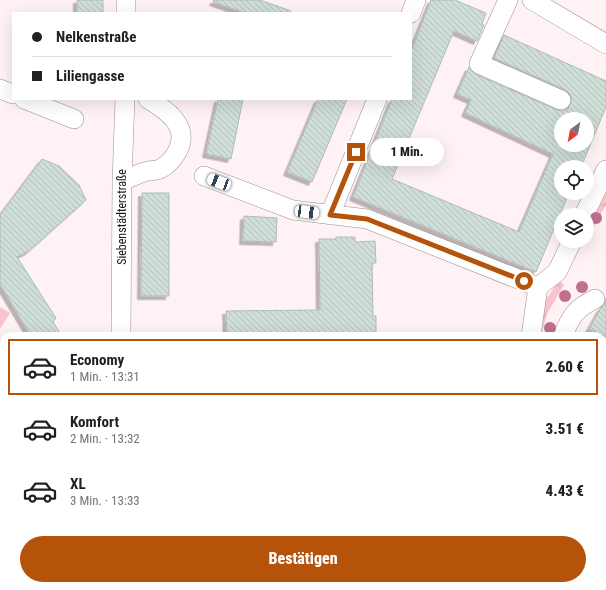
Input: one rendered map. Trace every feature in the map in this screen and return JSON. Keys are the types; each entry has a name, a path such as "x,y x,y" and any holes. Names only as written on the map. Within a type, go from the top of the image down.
{"street":[{"path":"126,0 126,12"},
{"path":"411,12 416,0"},
{"path":"508,0 479,64 561,100"},
{"path":"532,0 606,44"},
{"path":"0,89 12,94"},
{"path":"26,100 74,119"},
{"name":"Siebenstädterstraße","path":"121,332 122,181 125,100"},
{"path":"122,181 147,171 159,170 170,162 182,144 182,133 172,117 162,107 150,100"},
{"path":"330,215 377,100"},
{"path":"587,208 606,170"},
{"path":"204,176 293,210 367,219 538,287"},
{"path":"532,332 538,287 557,272 569,248"},
{"path":"564,332 569,320 582,305 595,300"}],"green space":[{"path":"606,185 606,205 594,226 594,212"},
{"path":"559,280 564,285 547,314 542,332 537,332 545,301"},
{"path":"0,307 10,313 0,329"}],"building":[{"path":"77,0 103,0 103,12 77,12"},
{"path":"214,0 260,0 291,12 242,12 213,2"},
{"path":"431,0 455,0 486,13 482,24 484,25 477,41 454,31 392,179 519,232 553,154 465,113 471,100 457,94 469,67 475,74 557,110 563,111 568,109 572,99 566,90 494,58 504,35 606,81 606,107 594,136 594,112 554,112 554,152 587,152 584,160 554,160 554,200 566,200 563,208 554,208 554,229 536,272 353,197 392,100 412,100 412,48"},
{"path":"218,100 243,100 231,159 206,154"},
{"path":"318,100 347,100 312,182 287,172"},
{"path":"42,159 59,166 79,185 86,200 29,251 17,257 56,318 53,322 59,332 29,332 0,284 0,215"},
{"path":"142,193 169,193 169,296 141,296"},
{"path":"244,216 277,218 276,242 243,241"},
{"path":"336,237 355,237 355,242 375,241 376,263 372,263 373,316 376,316 376,332 227,332 226,311 320,310 319,239 336,239"},
{"path":"606,298 606,332 595,332 589,329 600,309 604,305"}],"route":[{"path":"356,152 330,215 367,219 524,281"}]}
